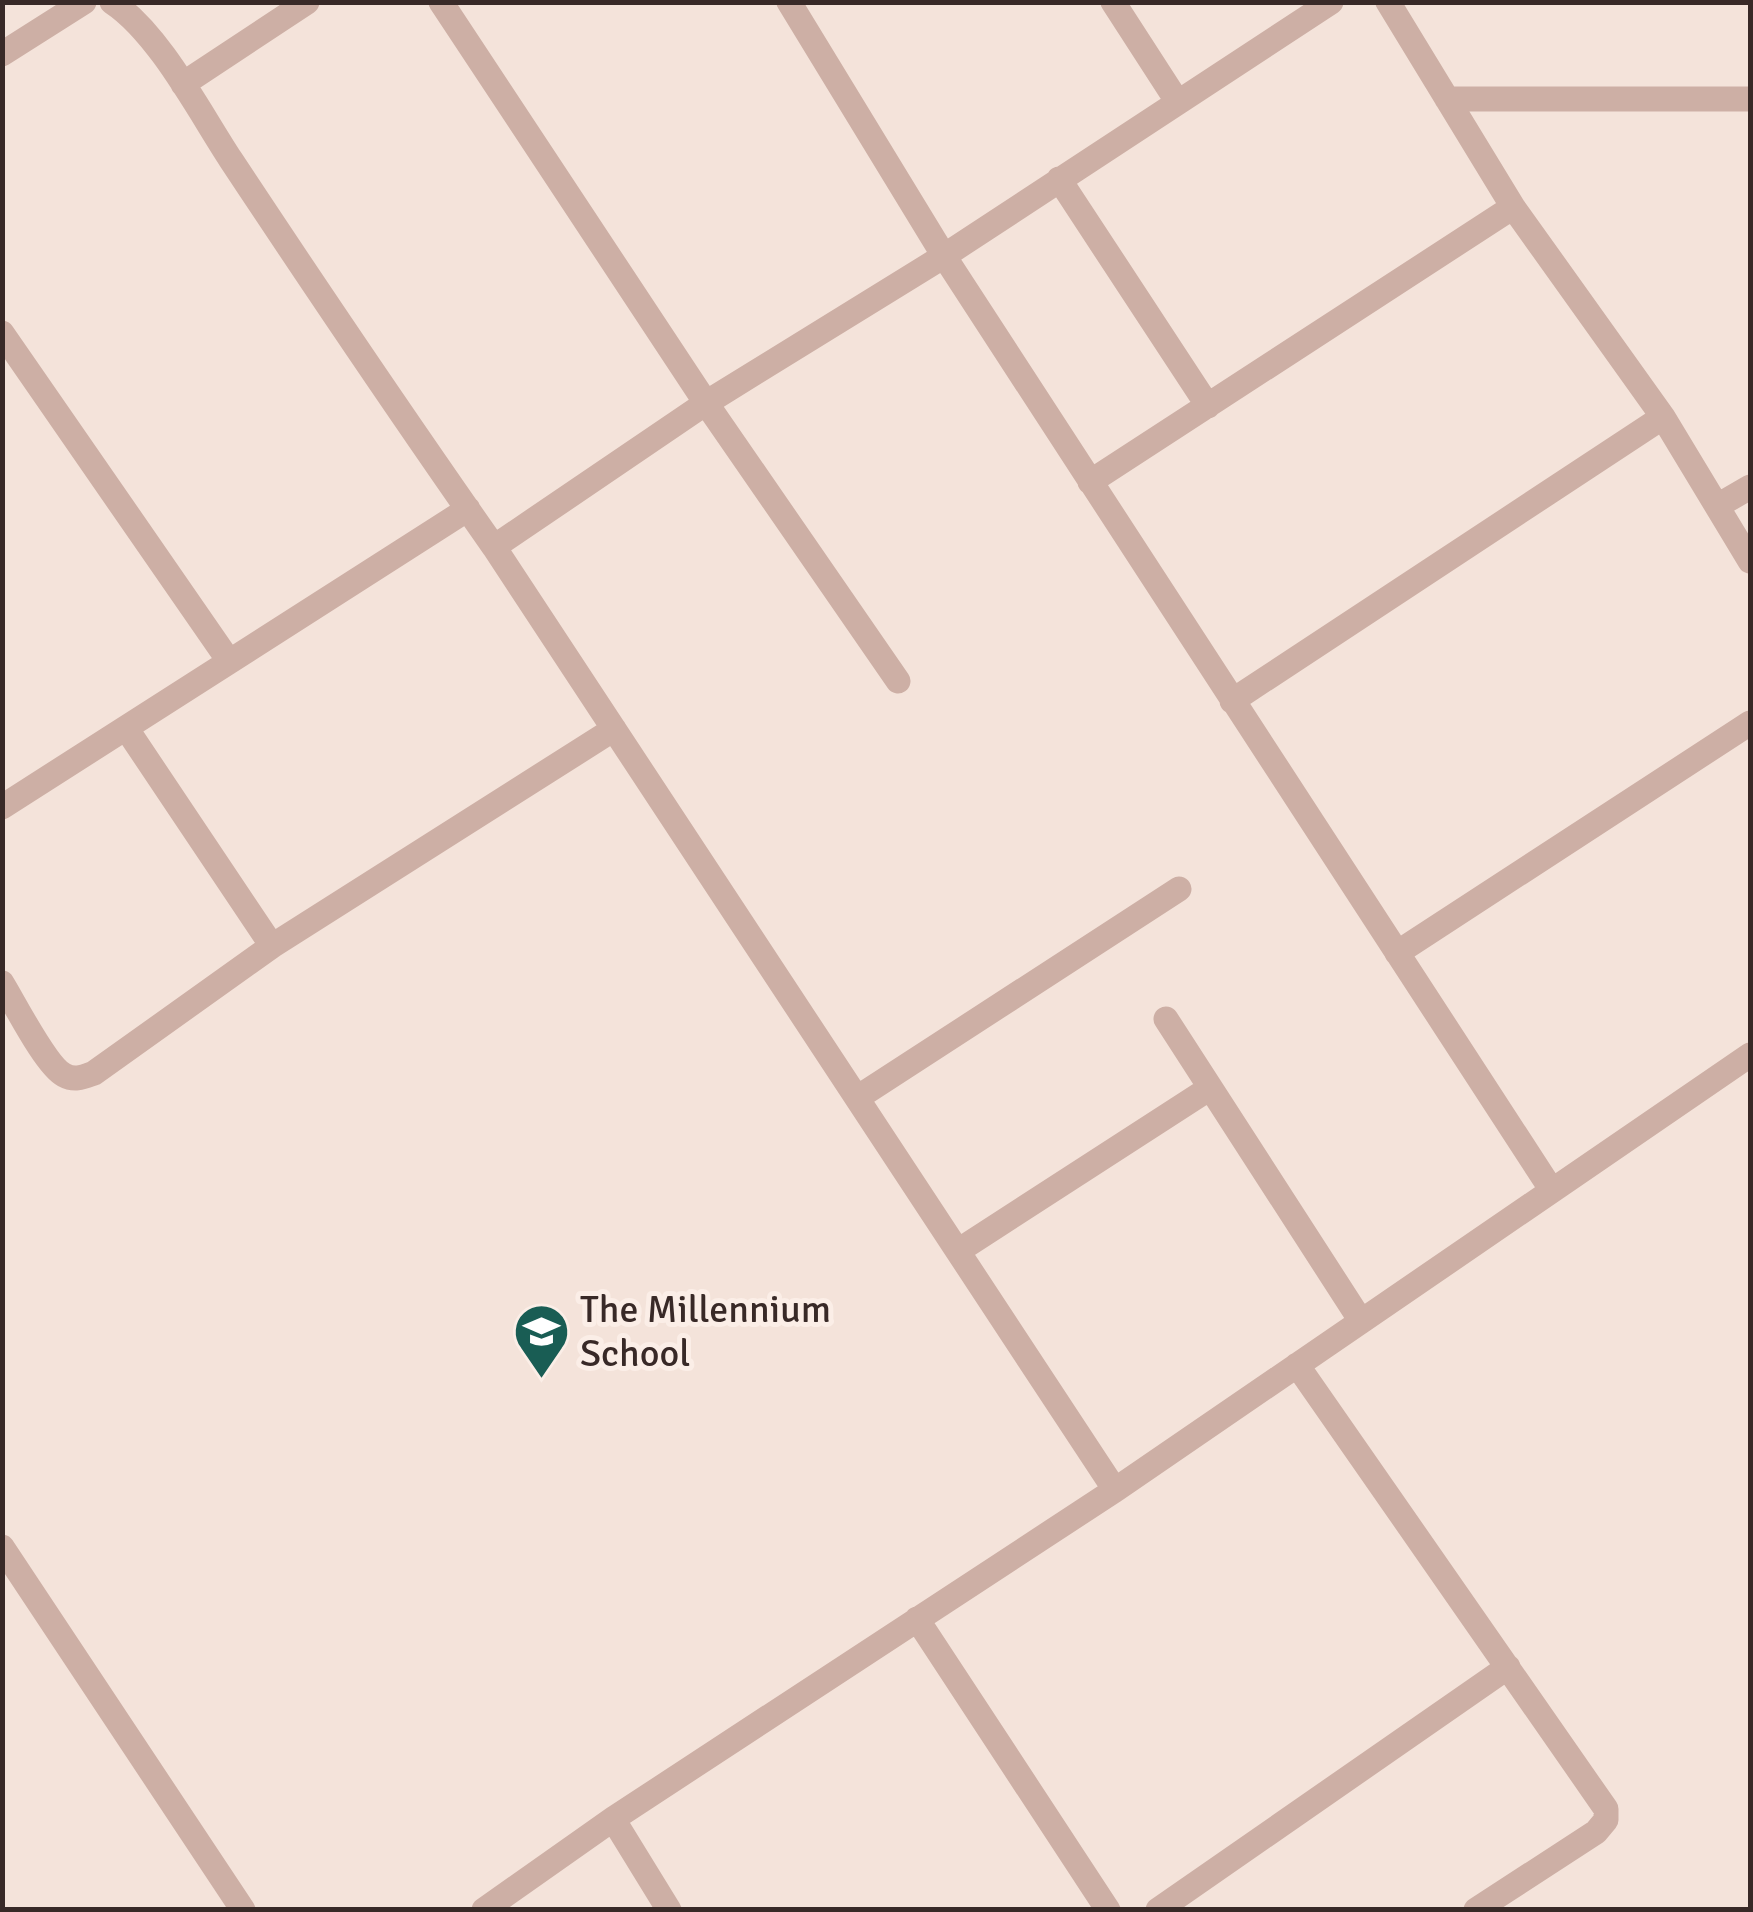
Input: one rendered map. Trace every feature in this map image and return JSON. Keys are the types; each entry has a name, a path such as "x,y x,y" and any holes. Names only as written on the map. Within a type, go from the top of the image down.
{"street":[{"path":"2,54 84,2"},
{"path":"112,2 128,13 183,84 494,547 1115,1490"},
{"path":"183,84 307,2"},
{"path":"441,2 706,403 898,682"},
{"path":"789,2 944,256 1551,1189"},
{"path":"1113,2 1176,101"},
{"path":"494,547 706,403 944,256 1331,2"},
{"path":"1388,2 1513,208 1663,417 1750,561"},
{"path":"1446,99 1750,100"},
{"path":"1059,179 1208,406"},
{"path":"1090,482 1513,208"},
{"path":"2,333 230,661"},
{"path":"1232,701 1663,417"},
{"path":"1719,505 1750,487"},
{"path":"3,806 468,509"},
{"path":"1397,954 1750,723"},
{"path":"126,728 272,946"},
{"path":"2,984 53,1067 66,1077 79,1079 94,1073 272,946 614,729"},
{"path":"857,1098 1179,889"},
{"path":"1166,1019 1361,1321"},
{"path":"484,1910 613,1820 1115,1490 1750,1055"},
{"path":"958,1251 1210,1088"},
{"path":"1296,1365 1606,1809 1606,1820 1596,1832 1476,1910"},
{"path":"2,1547 243,1910"},
{"path":"917,1620 1108,1910"},
{"path":"1158,1910 1508,1667"},
{"path":"613,1820 669,1910"}],"place":[{"name":"The Millennium School","path":"541,1380"}]}
